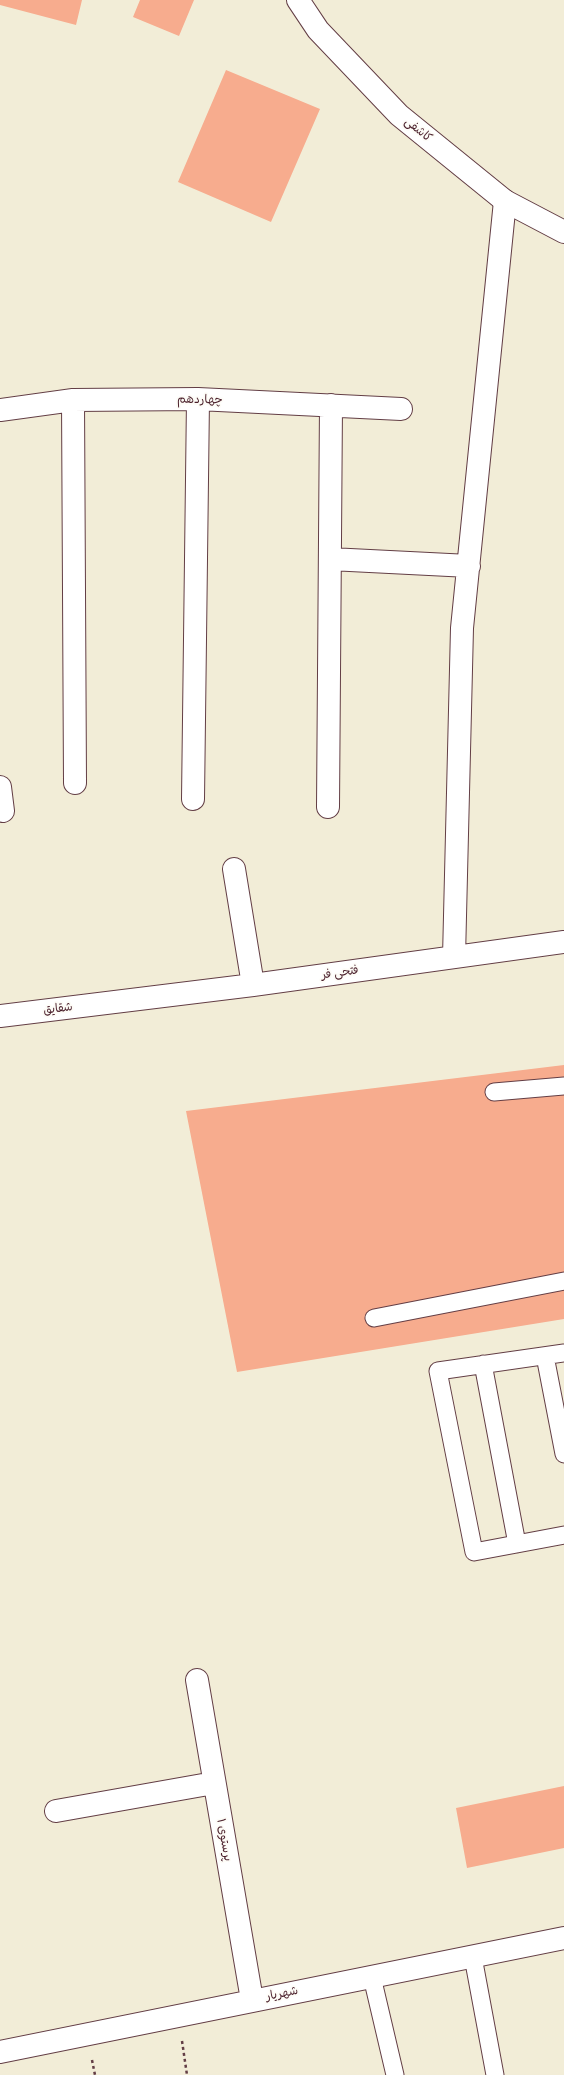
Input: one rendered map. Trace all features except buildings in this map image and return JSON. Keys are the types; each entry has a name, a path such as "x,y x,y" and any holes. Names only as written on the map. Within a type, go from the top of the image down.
{"street":[{"name":"کاشفی","path":"298,0 318,30 399,115 505,201 564,232"},
{"path":"454,957 462,628 505,201"},
{"path":"193,800 198,399"},
{"name":"چهاردهم","path":"0,410 73,400 198,399 401,409"},
{"path":"73,400 75,783"},
{"path":"328,807 331,405"},
{"path":"330,559 468,566"},
{"path":"0,787 3,811"},
{"path":"234,869 253,985"},
{"name":"فتحی فر","path":"115,1002 253,985 564,942"},
{"name":"شقایق","path":"1,1011 115,1002"},
{"name":"پرستوی ۱","path":"197,1680 252,2000"},
{"path":"56,1811 214,1783"},
{"name":"شهریار","path":"0,2052 564,1938"}],"lane":[{"path":"494,1092 564,1086"},
{"path":"374,1318 564,1281"},
{"path":"564,1353 438,1371 474,1552 564,1535"},
{"path":"545,1356 564,1454"},
{"path":"483,1364 517,1544"},
{"path":"473,1957 495,2075"},
{"path":"372,1977 395,2075"}],"path":[{"path":"178,2015 187,2075"}]}
